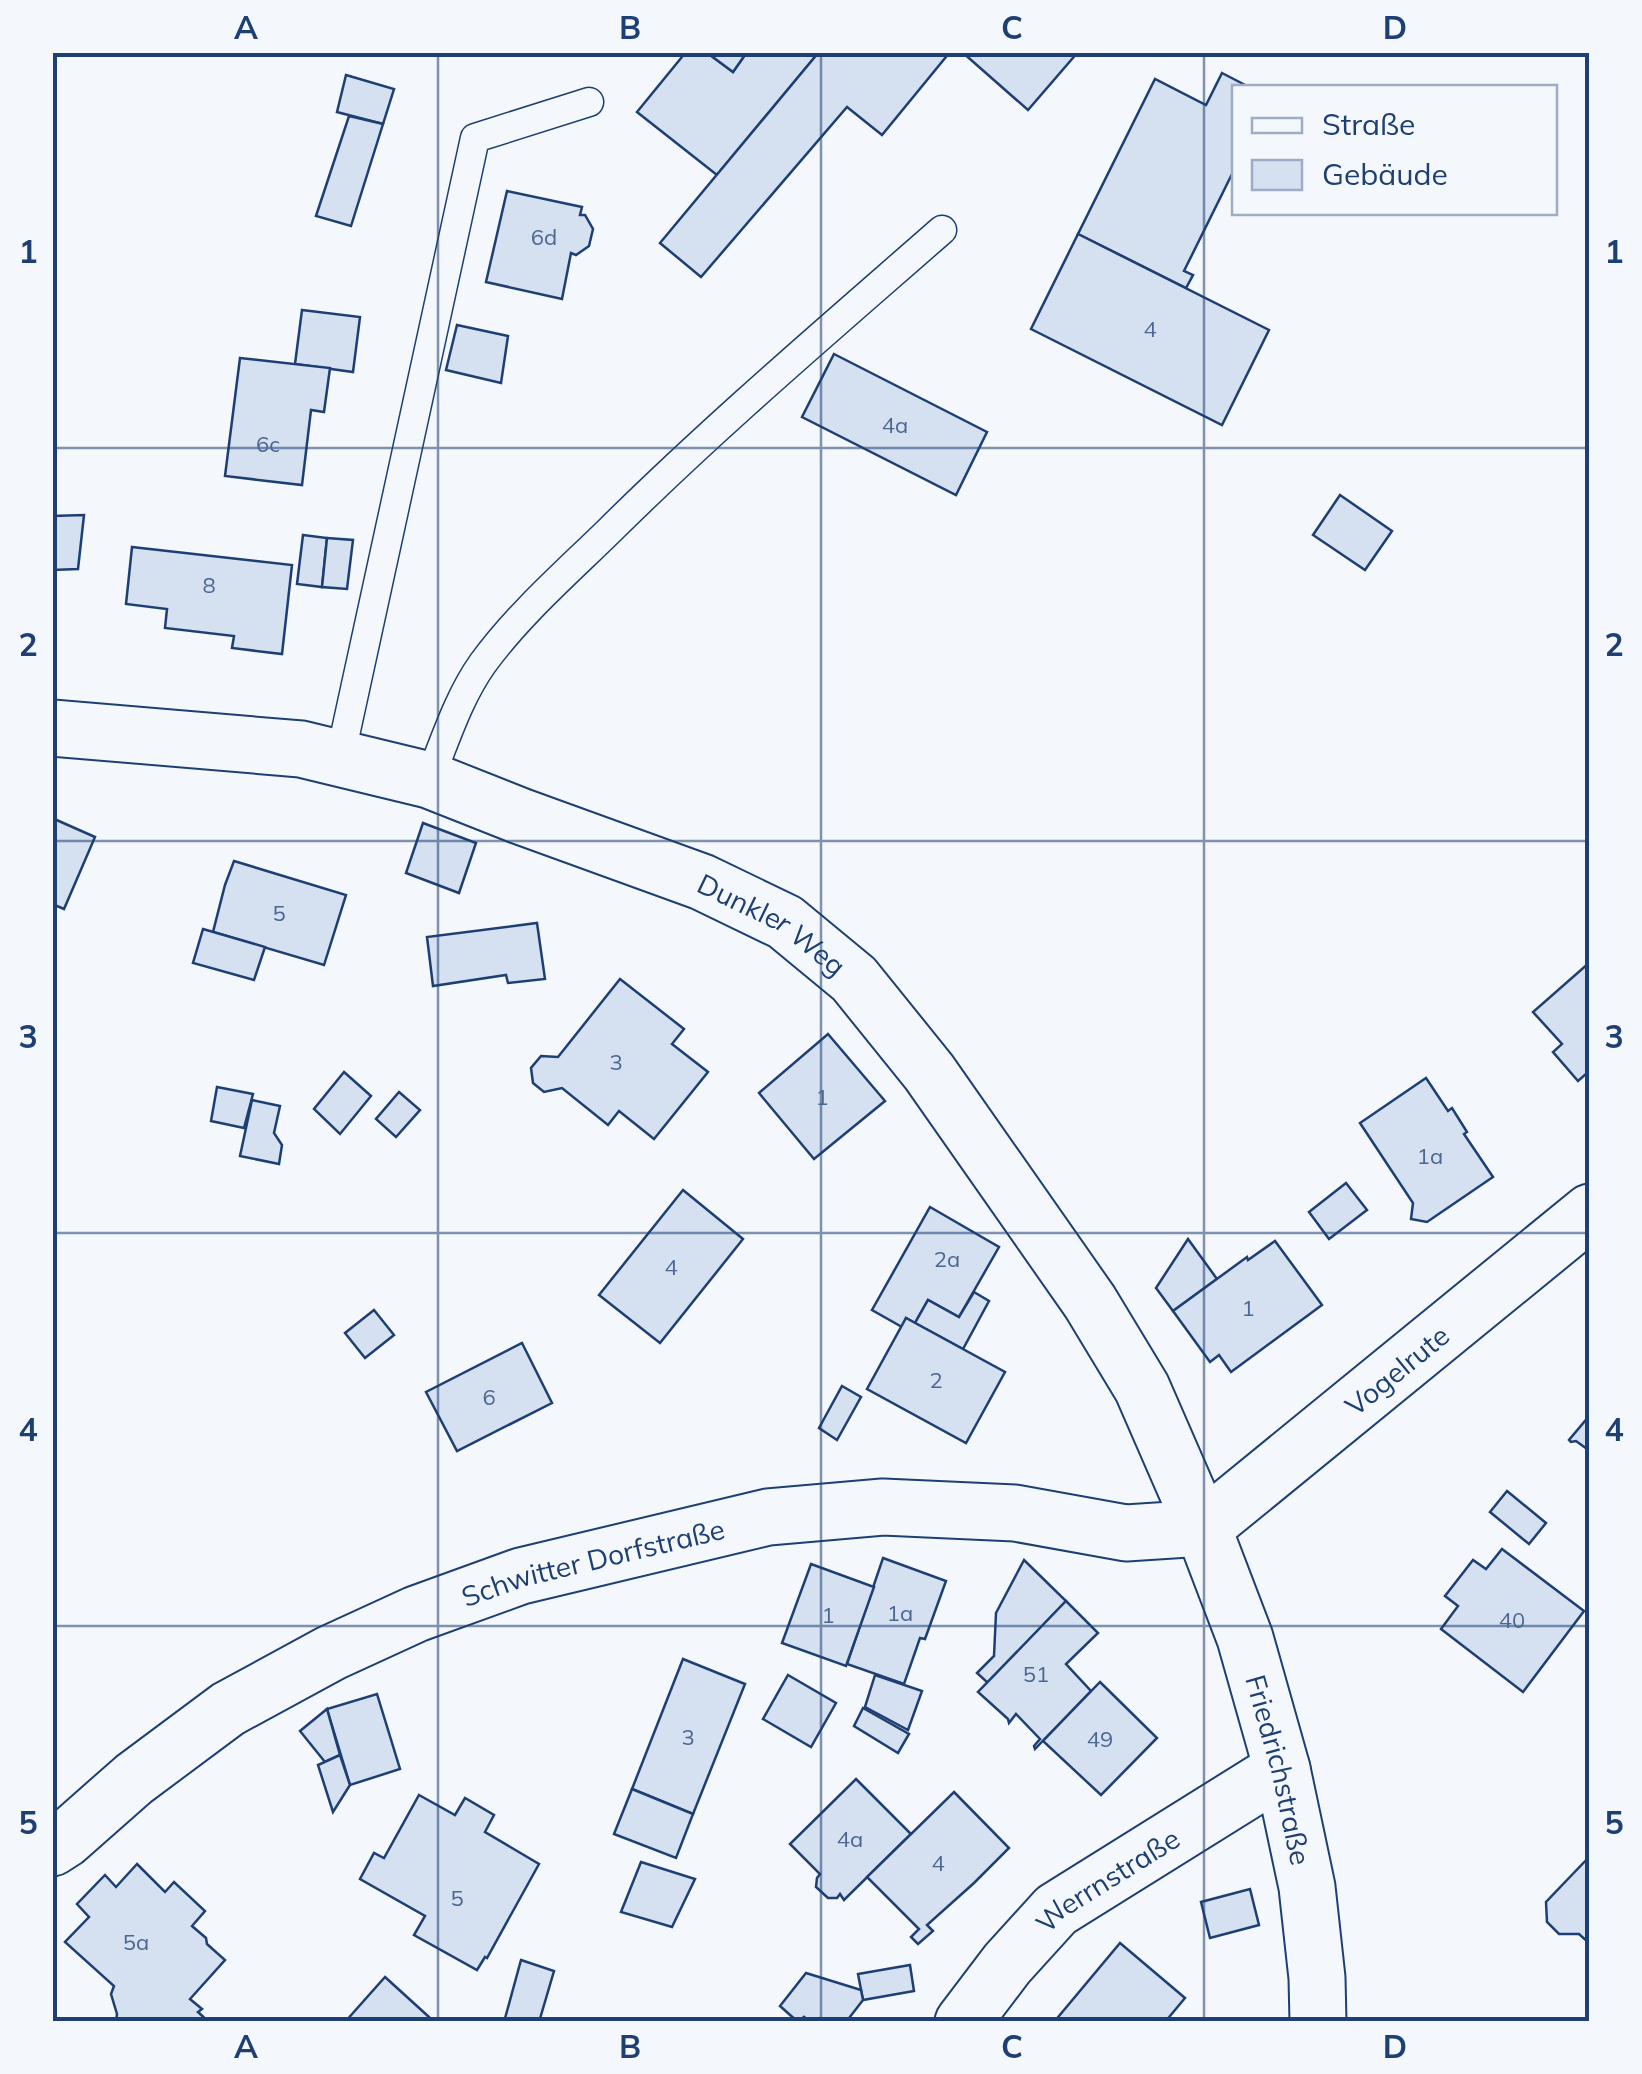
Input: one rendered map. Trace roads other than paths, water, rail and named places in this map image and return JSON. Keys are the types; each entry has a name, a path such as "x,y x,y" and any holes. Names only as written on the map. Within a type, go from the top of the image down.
{"street":[{"name":"Dunkler Weg","path":"52,728 301,749 429,780 702,882 786,922 854,978 930,1072 1090,1302 1142,1388 1203,1528"},
{"name":"Vogelrute","path":"1203,1528 1590,1212"},
{"name":"Schwitter Dorfstraße","path":"52,1848 66,1840 134,1778 228,1709 330,1653 398,1622 521,1576 768,1518 883,1507 1015,1514 1126,1534 1203,1528"},
{"name":"Friedrichstraße","path":"1203,1528 1245,1638 1282,1769 1307,1886 1318,2022"},
{"name":"Werrnstraße","path":"963,2022 1007,1964 1056,1910 1282,1769"}],"lane":[{"path":"340,758 475,138 589,102"},
{"path":"429,780 459,706 482,665 510,630 682,459 942,230"}]}
